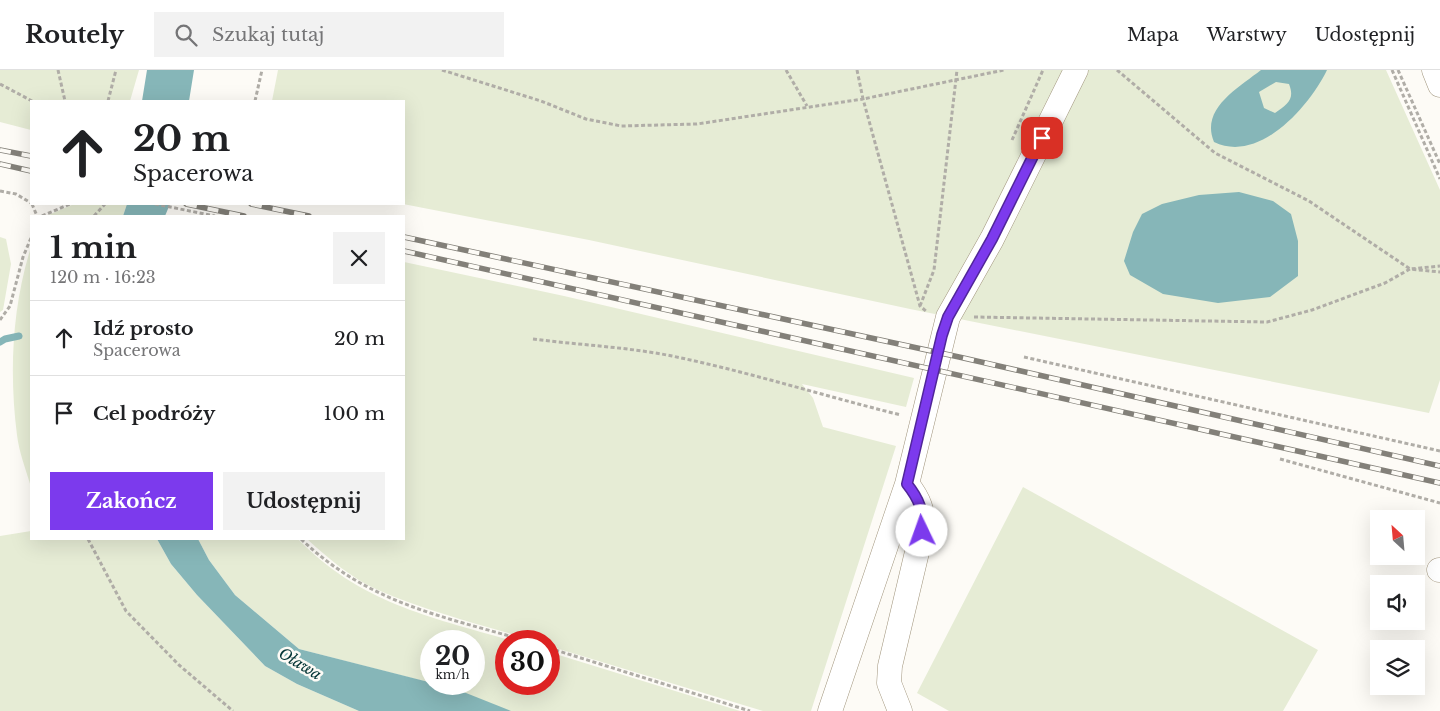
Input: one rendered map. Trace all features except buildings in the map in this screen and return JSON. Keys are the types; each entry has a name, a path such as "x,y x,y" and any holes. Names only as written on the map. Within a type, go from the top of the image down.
{"street":[{"path":"830,711 910,474 948,317 992,239 1076,70"},
{"path":"1434,70 1440,85"},
{"path":"900,711 889,683 890,666 922,531 923,517 910,474"}],"path":[{"path":"58,70 65,100"},
{"path":"108,100 116,70"},
{"path":"255,100 262,70"},
{"path":"442,70 541,101 586,120 621,126 697,124 863,99 1004,70"},
{"path":"786,70 807,106"},
{"path":"857,70 863,99 920,306 930,314 948,317 1267,322 1312,310 1376,287 1410,269 1440,266"},
{"path":"920,306 934,270 957,70"},
{"path":"1118,70 1215,153 1309,201 1410,269 1440,272"},
{"path":"1392,70 1440,179"},
{"path":"1398,70 1440,164"},
{"path":"0,84 30,100"},
{"path":"0,191 16,194 30,202"},
{"path":"44,215 68,205"},
{"path":"95,215 104,205"},
{"path":"160,205 210,215"},
{"path":"0,320 10,306 23,257 30,241"},
{"path":"532,339 670,356 739,371 809,392 922,420"},
{"path":"1024,357 1440,451"},
{"path":"1280,459 1440,503"},
{"path":"89,540 126,611 179,665 233,711"},
{"path":"303,540 349,577 373,592 400,603 495,631"},
{"path":"560,651 750,711"}],"green space":[{"path":"0,70 139,70 130,100 30,100 30,130 0,122"},
{"path":"278,70 1386,70 1440,190 1440,380 1429,413 910,309 589,240 405,204 405,100 272,100"},
{"path":"72,205 127,205 123,215 48,215"},
{"path":"0,237 6,239 11,264 3,310 0,312"},
{"path":"30,251 30,484 17,435 13,388 16,317"},
{"path":"405,262 564,296 914,378 906,407 802,384 813,398 823,427 896,446 811,711 763,711 560,649 560,630 497,630 397,598 349,574 308,540 405,540"},
{"path":"1023,487 1318,650 1283,711 949,711 917,693"},
{"path":"30,531 30,540 158,540 171,564 197,595 265,666 297,684 359,711 0,711 0,536"},
{"path":"199,540 299,540 322,561 346,579 371,593 425,615 474,630 420,630 420,680 299,649 235,595 209,560"},
{"path":"485,633 495,636 495,695 560,695 560,655 740,711 510,711 466,695 485,695"}],"water":[{"path":"147,70 194,70 189,100 142,100"},
{"path":"1261,70 1327,70 1319,85 1295,115 1265,139 1248,145 1231,147 1214,142 1211,130 1212,119 1217,109 1232,92","holes":["1276,82 1289,84 1291,97 1287,104 1275,113 1264,108 1259,92"]},
{"path":"1239,192 1273,201 1291,214 1298,241 1298,276 1270,297 1218,303 1163,294 1130,275 1124,261 1133,232 1142,214 1162,204 1199,195"},
{"path":"127,205 170,205 165,215 123,215"},
{"name":"Oława","path":"158,540 199,540 209,560 235,595 299,649 420,680 420,695 471,695 511,711 359,711 297,684 265,666 197,595 171,564"}],"waterway":[{"path":"0,342 19,336"}],"railway":[{"path":"0,150 30,156"},
{"path":"0,164 30,171"},
{"path":"191,205 239,215"},
{"path":"256,205 304,215"},
{"path":"405,237 959,357 1440,466"},
{"path":"405,251 1440,483"}],"route":[{"path":"922,531 923,517 920,504 907,484 942,335 948,317 992,239 1042,138"}]}
